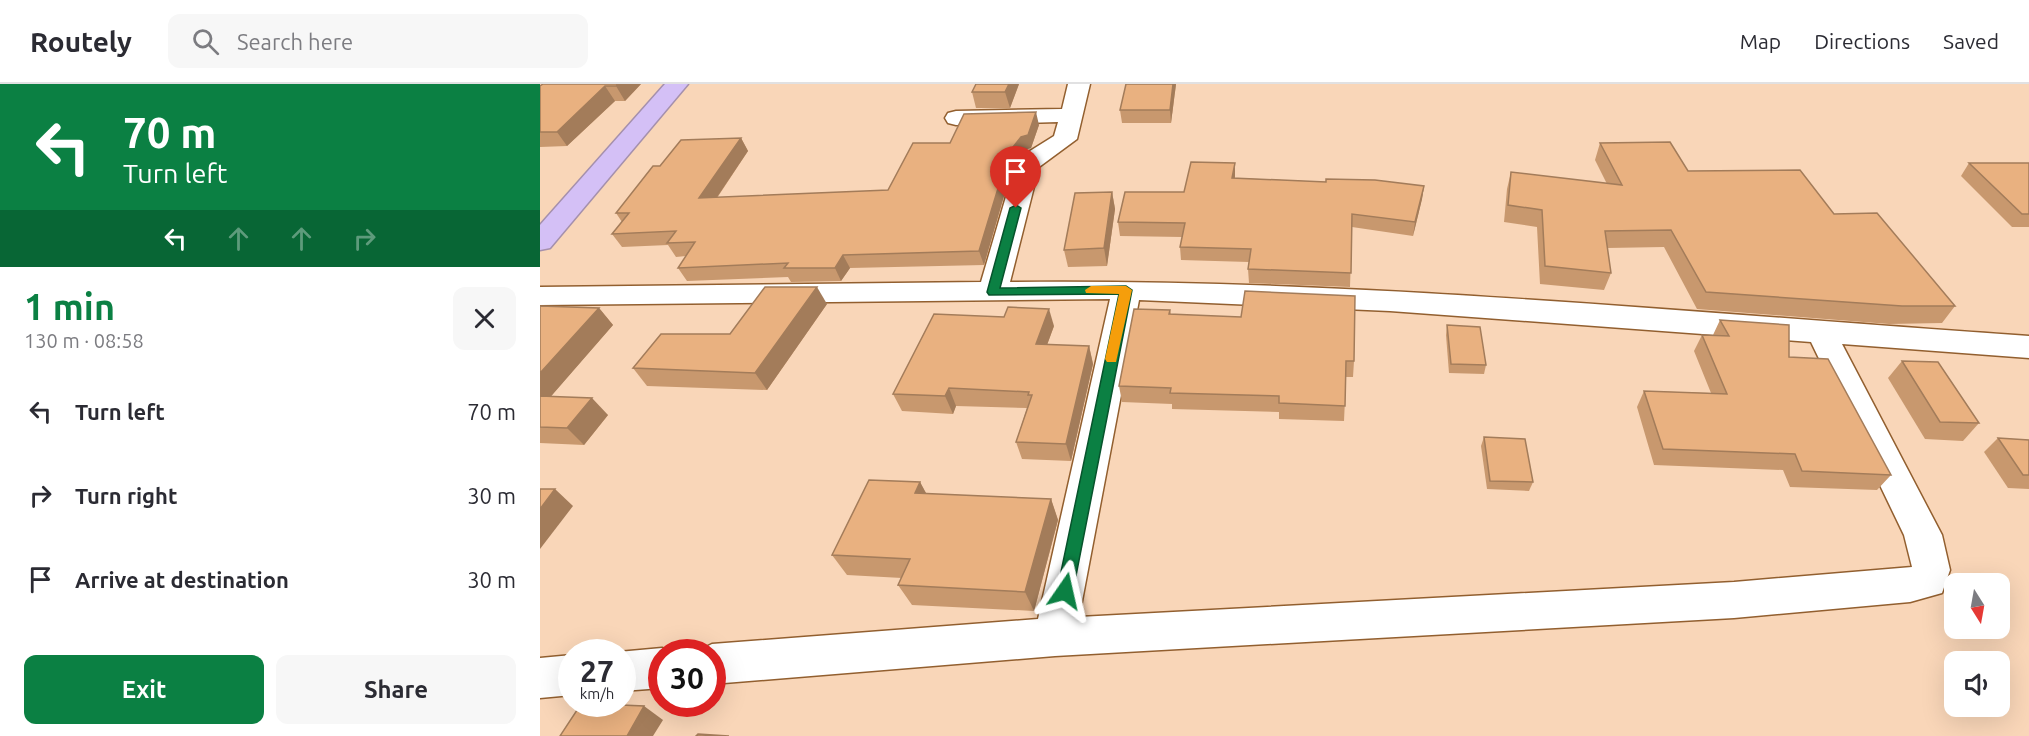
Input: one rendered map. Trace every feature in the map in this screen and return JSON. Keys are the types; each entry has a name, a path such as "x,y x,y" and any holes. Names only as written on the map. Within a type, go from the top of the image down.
{"highway":[{"path":"540,242 677,84"}],"street":[{"path":"993,292 1027,166 1065,139 1079,84"},
{"path":"956,118 1071,115"},
{"path":"1055,637 1126,290"},
{"path":"540,296 1126,290 1390,301 2029,347"},
{"path":"726,663 1055,637 1734,600 1910,585 1928,581 1932,573 1931,562 1923,535 1821,332"},
{"path":"540,678 558,676"}],"building":[{"path":"543,84 618,84 605,86 557,132 540,132 540,86"},
{"path":"976,84 1009,84 1005,92 972,92"},
{"path":"1126,84 1173,84 1170,110 1120,110"},
{"path":"1036,112 1028,135 1021,137 1009,152 979,251 843,255 835,268 784,268 788,263 678,268 695,242 667,243 676,231 612,234 629,213 616,213 653,166 660,166 681,140 741,138 699,198 888,190 913,143 950,143 964,114"},
{"path":"1670,142 1688,171 1800,170 1834,214 1877,213 1955,306 1902,306 1706,292 1671,230 1605,231 1611,273 1545,266 1542,210 1508,205 1511,172 1622,185 1600,143"},
{"path":"1191,162 1235,163 1232,178 1326,182 1326,179 1375,180 1424,186 1415,222 1352,214 1351,273 1248,269 1251,249 1180,247 1185,223 1118,222 1125,192 1184,192"},
{"path":"1969,163 2029,163 2029,214 2022,214"},
{"path":"1112,192 1104,248 1064,250 1075,193"},
{"path":"765,287 817,287 755,373 633,368 661,334 730,334"},
{"path":"1245,291 1355,296 1354,361 1346,361 1345,406 1279,403 1279,396 1170,393 1171,388 1119,386 1134,309 1170,310 1169,314 1241,317"},
{"path":"540,306 599,308 540,373"},
{"path":"1008,307 1049,309 1036,344 1089,346 1066,444 1016,442 1032,395 1028,395 1029,392 949,388 945,396 893,394 934,314 1004,317"},
{"path":"1720,320 1789,325 1789,357 1828,359 1891,475 1802,471 1795,454 1663,449 1644,391 1727,394 1702,335 1729,336"},
{"path":"1447,325 1480,327 1486,365 1451,364"},
{"path":"1902,361 1938,362 1979,423 1940,422"},
{"path":"540,396 592,398 567,428 540,427"},
{"path":"1484,437 1525,439 1533,482 1490,481"},
{"path":"1998,438 2029,440 2029,475 2023,475"},
{"path":"869,480 920,482 915,493 1051,499 1025,592 898,585 910,559 832,555"},
{"path":"540,489 555,489 540,509"},
{"path":"636,706 644,706 627,736 560,736 572,717 636,717"},
{"path":"698,734 729,736 696,736"}],"slow traffic":[{"path":"1091,290 1126,290 1112,359"}],"route":[{"path":"1016,208 993,292 1126,290 1065,591"}]}
